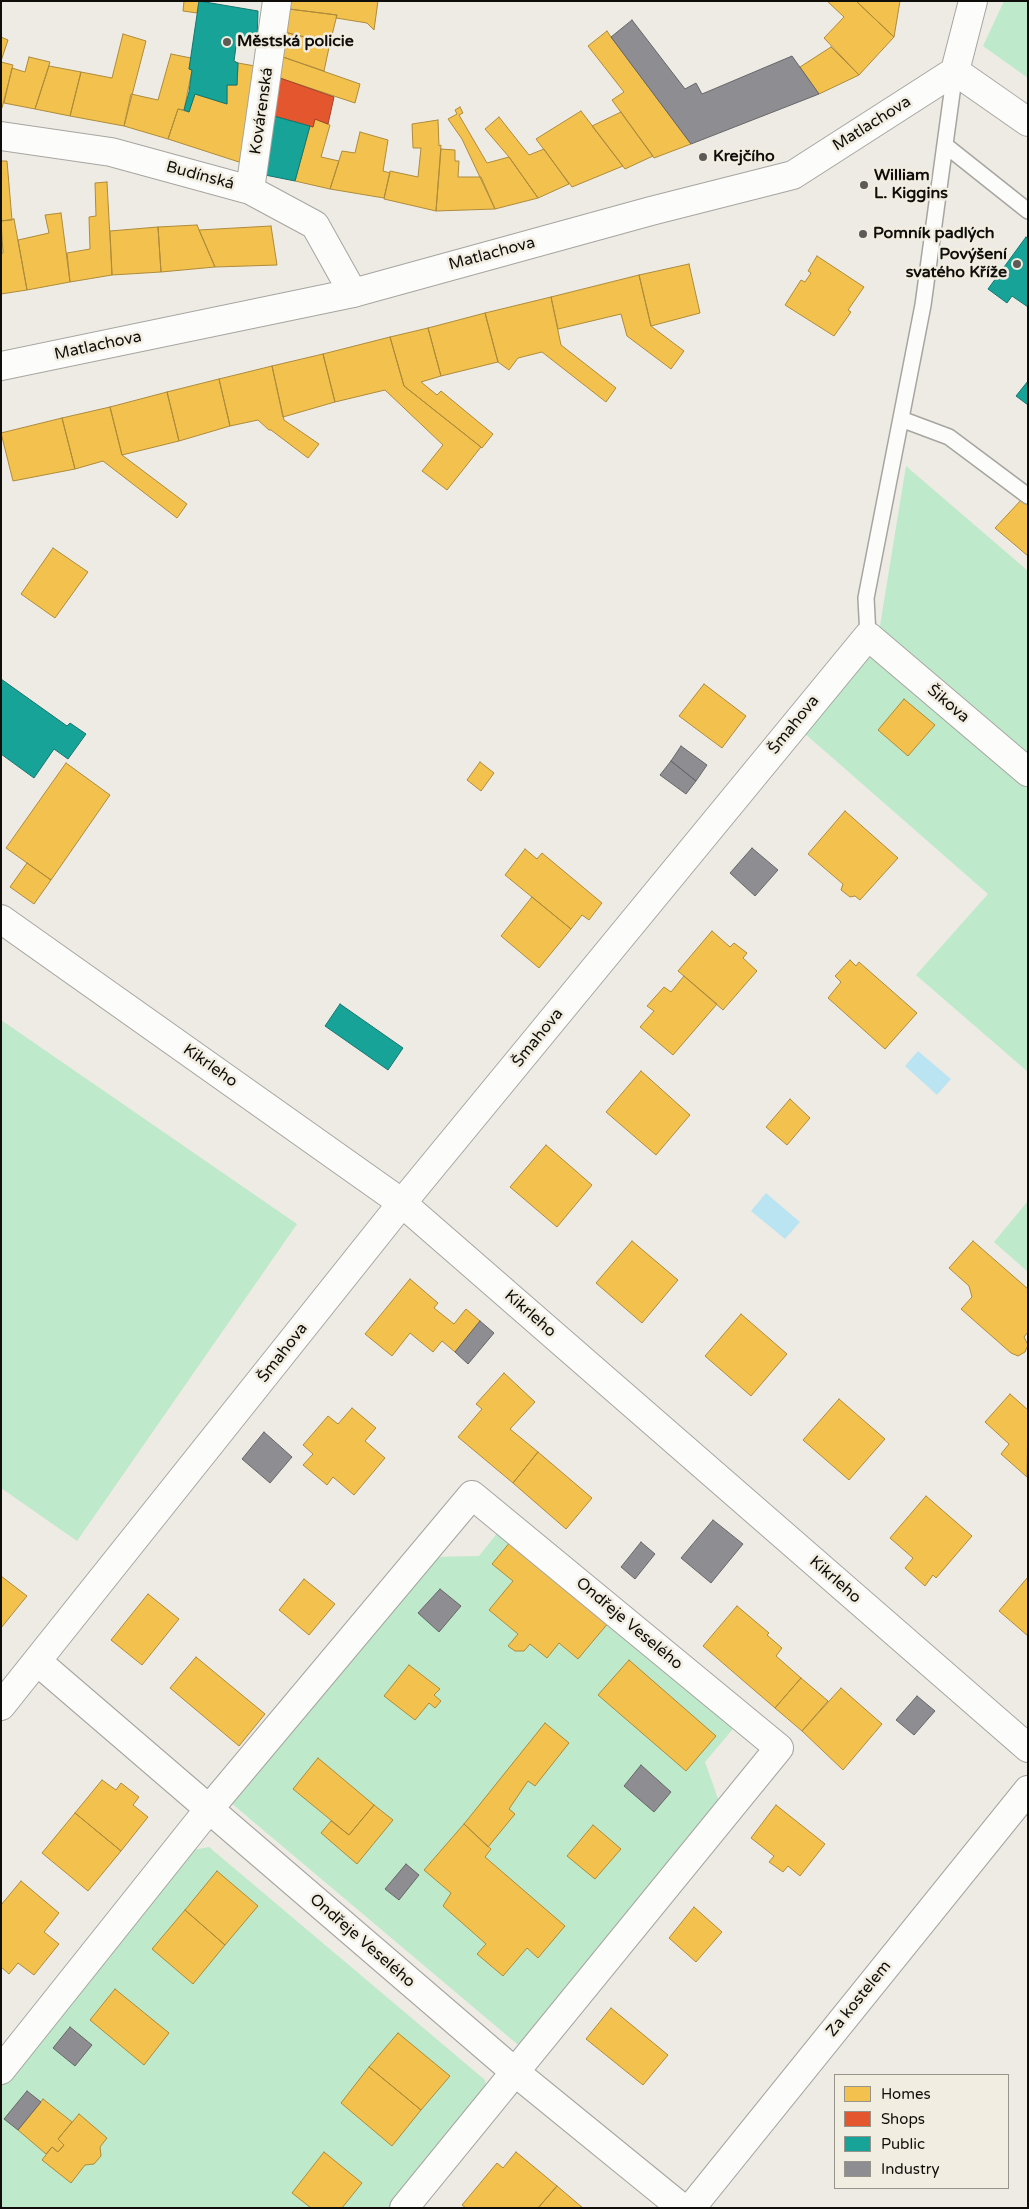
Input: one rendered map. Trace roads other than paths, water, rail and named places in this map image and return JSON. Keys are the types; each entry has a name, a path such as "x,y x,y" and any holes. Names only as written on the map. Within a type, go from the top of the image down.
{"street":[{"name":"Kovárenská","path":"250,190 277,1"},
{"path":"973,1 955,71 1028,122"},
{"name":"Matlachova","path":"1,366 353,292 651,211 793,175 955,71"},
{"name":"Budínská","path":"1,136 111,152 250,190 315,226 353,292"},
{"name":"Šikova","path":"868,636 1028,772"},
{"name":"Šmahova","path":"1,1706 38,1662 402,1203 868,636"},
{"name":"Kikrleho","path":"1,919 402,1203 1028,1748"},
{"name":"Ondřeje Veselého","path":"1,2070 209,1809 472,1495 779,1748 404,2208"},
{"name":"Ondřeje Veselého","path":"38,1662 515,2072 682,2208"},
{"name":"Za kostelem","path":"691,2208 1028,1790"}],"lane":[{"path":"868,636 866,598 923,305 955,71"},
{"path":"945,145 1028,211"},
{"path":"901,419 949,437 1028,496"}],"water":[{"path":"918,1051 951,1079 937,1095 905,1066"},
{"path":"766,1193 800,1222 785,1239 751,1211"}],"place":[{"name":"Městská policie","path":"227,42"},
{"name":"Krejčího","path":"703,157"},
{"name":"William L. Kiggins","path":"864,185"},
{"name":"Pomník padlých","path":"863,234"},
{"name":"Povýšení svatého Kříže","path":"1017,264"}]}
